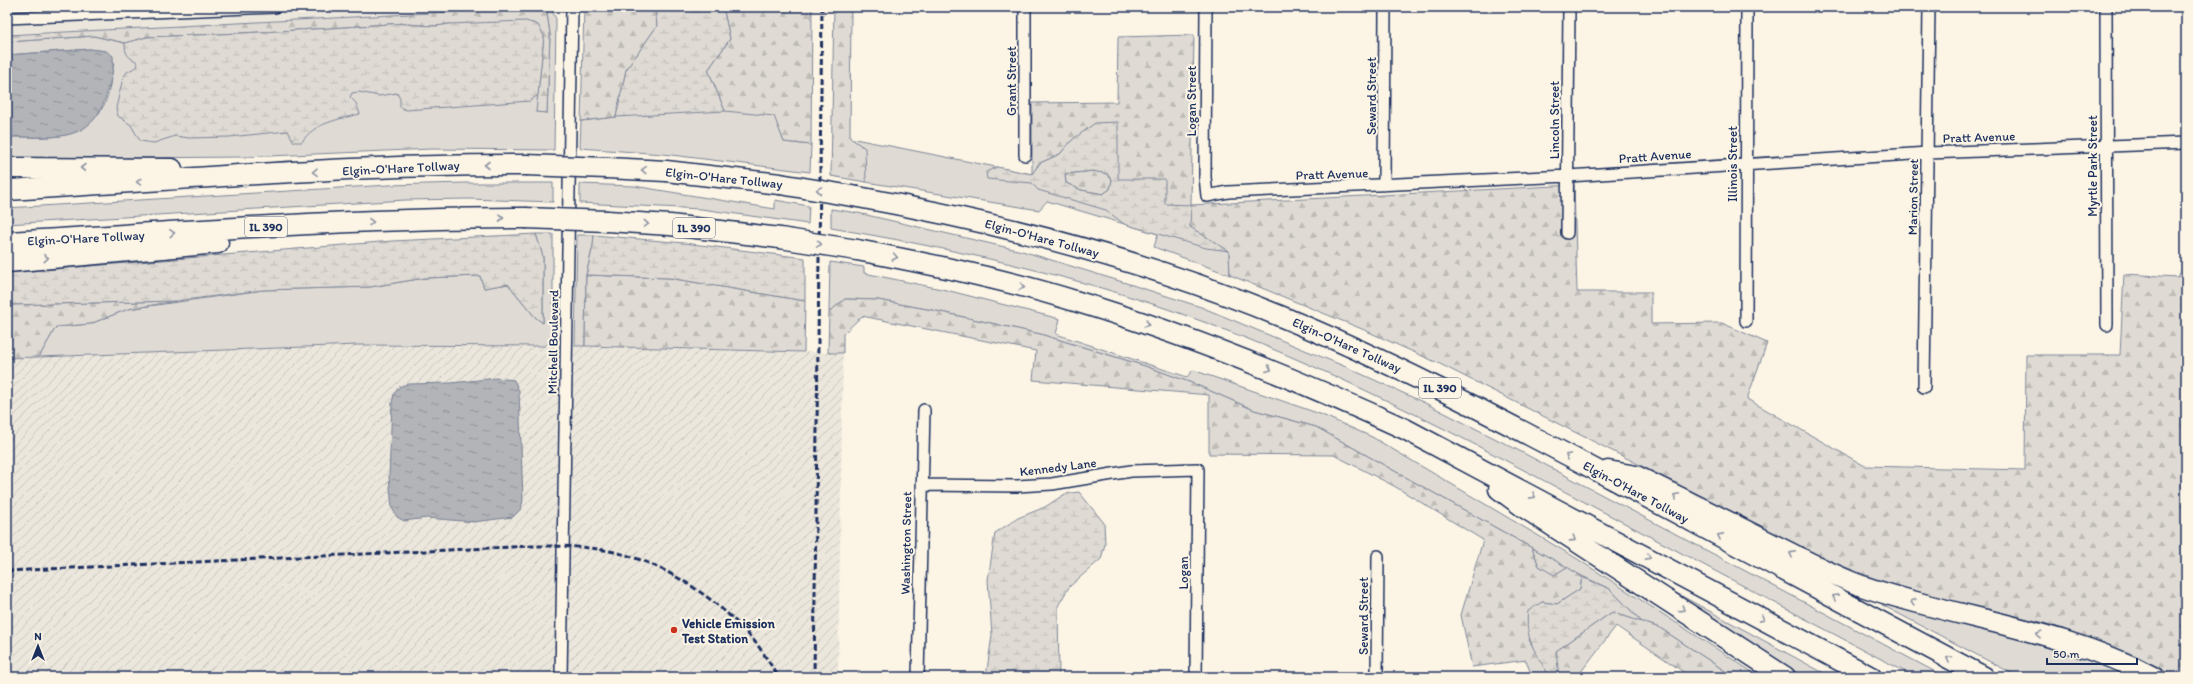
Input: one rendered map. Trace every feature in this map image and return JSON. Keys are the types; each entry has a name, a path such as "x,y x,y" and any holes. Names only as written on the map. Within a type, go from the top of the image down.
{"highway":[{"name":"Elgin-O'Hare Tollway","path":"7,190 290,173 458,165 526,165 607,168 666,172 780,184 858,197 1015,230 1101,253 1222,293 1353,347 1419,378 1594,469 1984,677"},
{"path":"7,168 143,168 290,173"},
{"name":"Elgin-O'Hare Tollway","path":"7,242 459,218 526,218 607,221 670,225 780,238 857,250 1016,285 1164,329 1257,364 1337,397 1449,452 1871,677"},
{"path":"7,262 263,238 343,223"},
{"path":"1449,452 1522,506 1785,677"},
{"path":"1594,469 1636,476 1797,557 1860,586 1929,607 2087,647 2125,662 2153,677"}],"street":[{"path":"7,18 275,7"},
{"name":"Mitchell Boulevard","path":"562,677 572,7"},
{"name":"Grant Street","path":"1025,155 1026,7"},
{"name":"Logan Street","path":"1206,7 1205,177 1207,196"},
{"name":"Seward Street","path":"1384,185 1385,7"},
{"name":"Lincoln Street","path":"1567,233 1568,7"},
{"name":"Illinois Street","path":"1746,321 1747,7"},
{"name":"Marion Street","path":"1924,387 1929,7"},
{"name":"Myrtle Park Street","path":"2106,7 2105,147 2107,325"},
{"name":"Pratt Avenue","path":"1207,196 1228,192 1568,176 1928,153 2186,143"},
{"name":"Washington Street","path":"918,677 924,410"},
{"name":"Kennedy Lane","path":"922,485 1017,486 1052,484 1131,471 1198,468"},
{"name":"Logan","path":"1196,677 1198,468"},
{"name":"Seward Street","path":"1377,677 1378,556"}],"shaded area":[{"path":"7,7 550,7 7,35"},
{"path":"358,345 575,346 843,353 838,677 7,677 7,358"}],"green space":[{"path":"546,7 552,11 556,19 554,150 432,149 245,157 7,159 7,137 62,136 85,127 95,118 104,105 109,90 114,63 106,51 90,49 7,55 7,42 94,36 125,43 544,36 537,112 547,113 550,34"},
{"path":"546,7 550,34 547,113 536,112 544,36 449,24 434,26 397,24 268,32 147,37 125,43 94,36 7,42 7,35"},
{"path":"584,7 655,7 657,26 626,70 616,117 581,121"},
{"path":"655,7 723,7 775,116 784,142 811,145 810,172 663,154 580,148 581,121 616,117 657,26"},
{"path":"655,7 723,7 730,39 708,70 725,111 616,117 626,70 657,26"},
{"path":"723,7 812,7 811,145 784,142 774,116 725,111 708,70 730,39"},
{"path":"834,7 851,7 850,138 865,148 866,182 831,176"},
{"path":"526,21 538,25 544,36 538,95 530,101 406,110 400,107 400,99 397,93 379,96 359,92 352,93 350,97 356,103 360,114 320,126 313,130 302,142 294,142 288,131 229,137 189,138 175,136 154,143 140,141 131,125 118,116 116,108 123,78 127,72 138,66 136,61 130,58 127,54 125,43 147,37 268,32 397,24 434,26"},
{"path":"1194,35 1191,205 1574,185 1577,292 1651,292 1651,324 1722,323 1767,343 1747,399 1865,466 2025,470 2026,355 2120,355 2124,274 2178,277 2186,261 2186,677 2176,677 2137,656 2094,639 2041,622 1935,597 1876,579 1830,561 1438,363 1362,329 1230,275 1229,251 1190,227 1165,204 1118,179 1072,140 1060,154 1040,163 1032,174 1032,103 1117,102 1118,37"},
{"path":"1118,122 1118,179 1165,179 1165,204 1191,205 1190,227 1229,251 1206,248 1124,224 1106,210 1038,190 1032,183 987,179 986,172 997,167 1032,174 1040,163 1060,154 1072,140 1095,123","holes":["1093,171 1107,174 1112,180 1110,189 1103,194 1081,190 1066,183 1065,174"]},
{"path":"850,138 1031,174 1040,163 1229,251 1230,275 1154,247 1158,234 1047,201 1039,210 866,182 865,171"},
{"path":"1094,171 1107,174 1112,180 1110,189 1103,194 1081,190 1066,183 1065,174"},
{"path":"553,183 553,202 469,199 406,200 7,224 7,208 389,185"},
{"path":"580,184 634,186 775,209 775,200 809,206 808,224 701,209 580,203"},
{"path":"831,209 858,213 1022,251 1201,307 1346,367 1425,403 1510,446 1945,677 1915,677 1490,452 1390,402 1288,355 1182,314 1096,286 1053,274 965,253 831,228"},
{"path":"536,234 553,234 553,330 551,340 545,346 358,345 39,357 56,327 90,324 128,309 263,290 370,287 425,278 480,276 484,288 508,284 535,317 543,323 543,257"},
{"path":"536,234 543,257 543,323 535,317 508,284 484,288 480,276 425,278 370,287 263,290 177,301 7,305 7,273 392,241"},
{"path":"577,235 594,235 586,275 585,346 575,346"},
{"path":"594,235 684,243 805,258 805,301 669,278 586,275"},
{"path":"830,262 864,267 864,273 946,290 1060,319 1056,334 1187,377 1193,370 1320,414 1372,437 1576,558 1760,677 1734,677 1660,628 1642,622 1610,589 1582,576 1316,427 1254,410 1192,383 1145,366 1040,334 932,310 878,300 845,299 829,312"},
{"path":"586,275 669,278 805,301 804,352 585,346"},
{"path":"845,299 878,300 932,310 1040,334 1145,366 1192,383 1254,410 1316,427 1532,548 1539,566 1554,574 1567,567 1582,577 1580,589 1557,604 1542,602 1529,640 1550,677 1532,677 1526,660 1472,667 1461,615 1483,540 1394,486 1334,455 1209,454 1209,395 1033,380 1036,351 862,316 843,334 843,353 828,353 829,312"},
{"path":"177,301 128,309 90,324 56,327 39,357 7,358 7,305"},
{"path":"1079,492 1104,523 1105,544 1101,559 1069,587 1058,606 1059,677 986,677 992,635 988,580 995,533 1018,518 1045,507 1065,494"},
{"path":"1532,548 1567,567 1554,575 1539,566"},
{"path":"1582,577 1610,589 1642,622 1612,612 1556,651 1559,676 1550,677 1532,646 1528,630 1528,611 1542,602 1557,604 1580,589"},
{"path":"1667,588 1831,677 1802,677"},
{"path":"1883,601 2063,651 2106,665 2130,677 2019,677 1882,605"},
{"path":"1612,612 1660,628 1734,677 1691,677 1616,626 1577,677 1557,677 1556,651"}],"water":[{"path":"90,49 106,51 113,56 110,83 101,109 92,122 81,130 55,137 7,137 7,55"},
{"path":"497,378 514,380 519,391 523,500 521,509 513,517 474,522 427,518 404,521 397,517 392,508 389,477 392,403 394,394 399,387 408,384 451,383"}],"railway":[{"path":"814,677 822,7"},
{"path":"7,571 532,546 568,546 591,548 614,552 644,561 680,579 713,601 755,642 779,677"}],"place":[{"name":"Vehicle Emission Test Station","path":"674,630"}]}
